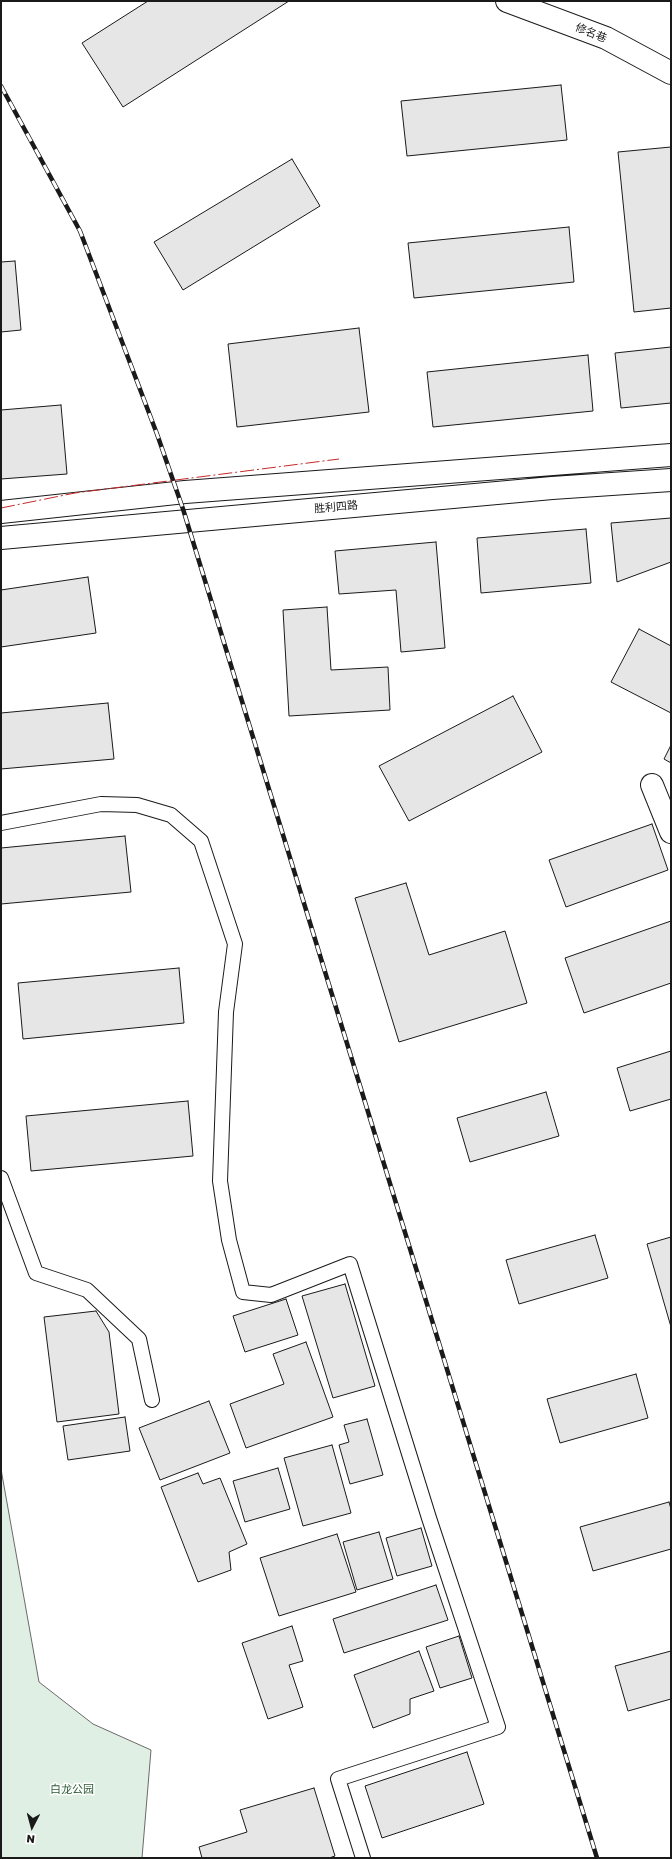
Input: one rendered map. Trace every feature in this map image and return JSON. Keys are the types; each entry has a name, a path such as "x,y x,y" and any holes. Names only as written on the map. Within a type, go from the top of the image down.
{"main road":[{"name":"修名巷","path":"507,1 606,38 671,73"},
{"path":"1,512 185,492 671,455"},
{"name":"胜利四路","path":"1,538 528,490 671,480"},
{"path":"652,785 671,832"}],"lane":[{"path":"1,822 101,804 137,805 172,815 201,841 235,944 226,1012 220,1181 229,1240 244,1292 271,1294 350,1264 429,1518 498,1727 338,1779 363,1858"},
{"path":"1,1178 36,1273 87,1290 139,1339 152,1400"}],"green space":[{"name":"白龙公园","path":"1,1469 39,1682 93,1724 151,1750 142,1858 1,1858"}],"building":[{"path":"148,1 289,1 123,107 82,43"},
{"path":"561,85 567,140 407,156 401,101"},
{"path":"671,147 671,308 634,312 618,152"},
{"path":"292,159 320,206 183,290 154,242"},
{"path":"569,227 574,282 414,298 408,243"},
{"path":"15,261 21,330 1,332 1,262"},
{"path":"359,328 369,412 237,427 228,344"},
{"path":"671,347 671,403 621,408 615,353"},
{"path":"588,355 593,411 433,427 427,372"},
{"path":"61,405 67,474 1,479 1,410"},
{"path":"671,518 671,562 617,582 611,523"},
{"path":"586,529 591,583 481,593 477,538"},
{"path":"436,542 445,648 401,652 396,590 339,594 335,551"},
{"path":"88,577 96,633 1,647 1,590"},
{"path":"327,607 331,670 388,667 390,710 289,716 283,610"},
{"path":"639,629 671,646 671,713 611,682"},
{"path":"513,696 542,752 409,821 379,766"},
{"path":"108,703 114,759 1,769 1,713"},
{"path":"671,745 671,763 664,759"},
{"path":"652,824 668,870 566,907 549,860"},
{"path":"125,836 131,892 1,904 1,848"},
{"path":"406,883 429,955 505,931 527,1003 399,1042 355,898"},
{"path":"671,921 671,983 584,1013 565,958"},
{"path":"179,968 184,1023 23,1039 18,983"},
{"path":"671,1051 671,1099 630,1111 617,1068"},
{"path":"546,1092 559,1136 470,1162 457,1118"},
{"path":"188,1101 193,1156 31,1171 26,1116"},
{"path":"595,1235 608,1278 519,1304 506,1260"},
{"path":"671,1237 671,1327 647,1244"},
{"path":"345,1284 375,1386 333,1398 302,1296"},
{"path":"286,1299 298,1335 245,1352 233,1316"},
{"path":"96,1311 109,1332 119,1414 57,1422 44,1317"},
{"path":"306,1342 333,1417 246,1448 230,1404 284,1384 273,1354"},
{"path":"636,1374 648,1418 560,1443 547,1399"},
{"path":"209,1401 230,1453 160,1480 139,1428"},
{"path":"125,1417 130,1451 68,1460 63,1426"},
{"path":"367,1419 383,1475 350,1484 339,1445 349,1442 344,1425"},
{"path":"332,1445 351,1513 303,1526 284,1458"},
{"path":"278,1468 290,1509 245,1522 233,1481"},
{"path":"198,1473 203,1484 220,1478 247,1544 229,1552 231,1570 198,1582 161,1487"},
{"path":"669,1502 671,1509 671,1549 593,1571 580,1527"},
{"path":"421,1528 432,1566 397,1576 386,1538"},
{"path":"379,1532 393,1579 357,1590 343,1542"},
{"path":"337,1534 356,1592 279,1616 260,1558"},
{"path":"436,1585 448,1620 344,1653 333,1619"},
{"path":"292,1626 303,1661 289,1665 303,1707 268,1719 242,1643"},
{"path":"459,1636 472,1678 440,1688 426,1647"},
{"path":"419,1651 434,1691 410,1699 410,1714 373,1728 354,1675"},
{"path":"671,1651 671,1699 628,1711 615,1666"},
{"path":"467,1752 484,1804 382,1838 365,1786"},
{"path":"314,1788 335,1856 329,1858 202,1858 199,1847 247,1832 240,1810"}],"railway":[{"path":"1,86 80,231 157,434 183,509 597,1858"}],"power":[{"path":"1,508 75,493 339,459"}]}
